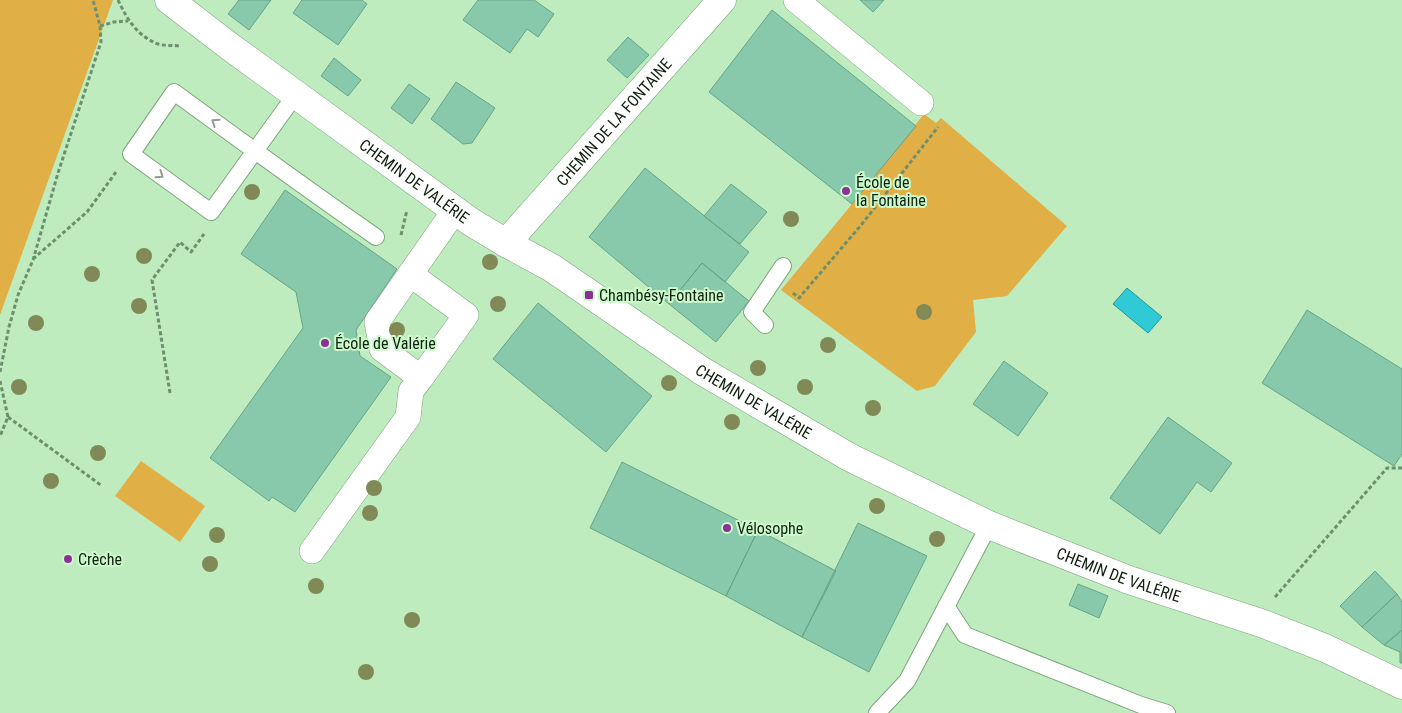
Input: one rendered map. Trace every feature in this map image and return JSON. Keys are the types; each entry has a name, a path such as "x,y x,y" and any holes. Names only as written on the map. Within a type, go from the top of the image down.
{"street":[{"name":"CHEMIN DE VALÉRIE","path":"169,0 229,46 455,210 506,243 552,268 702,371 848,457 989,525 1129,580 1261,624 1325,648 1402,685"},
{"name":"CHEMIN DE LA FONTAINE","path":"506,243 722,0"},
{"path":"796,0 921,103"},
{"path":"421,378 382,349 377,322 455,210"},
{"path":"312,551 408,417 411,391 466,315 410,274"}],"lane":[{"path":"296,94 254,150 211,212 131,154 174,92 254,150 376,238"},
{"path":"766,325 752,312 779,273"},
{"path":"877,713 907,681 989,525"},
{"path":"946,606 965,635 1141,705 1167,713"}],"path":[{"path":"0,372 9,326 18,295 33,260 58,173 101,42 100,26 93,0"},
{"path":"118,0 128,21 142,34 159,44 178,46 186,50"},
{"path":"100,26 128,21"},
{"path":"779,273 800,298 862,224 941,123"},
{"path":"33,260 87,212 131,154"},
{"path":"170,393 152,280 180,242 191,252 208,228"},
{"path":"0,381 8,417 0,436"},
{"path":"8,417 102,486"},
{"path":"1261,624 1273,599 1387,468 1402,468"}],"shaded area":[{"path":"0,0 113,0 0,315"},
{"path":"924,114 936,123 941,118 1067,226 1007,296 973,300 976,332 935,386 917,391 781,290"},
{"path":"141,461 205,506 180,542 115,496"}],"water":[{"path":"1127,288 1162,317 1148,333 1113,304"}],"building":[{"path":"239,0 271,0 249,30 228,14"},
{"path":"302,0 362,0 367,4 338,45 293,13"},
{"path":"478,0 534,0 554,14 538,37 527,29 510,53 463,20"},
{"path":"860,0 884,0 873,12"},
{"name":"École de la Fontaine","path":"772,10 916,126 852,204 709,92"},
{"path":"628,37 649,55 627,78 607,60"},
{"path":"334,58 361,80 348,96 321,76"},
{"path":"456,82 495,108 472,143 463,144 431,119"},
{"path":"409,84 430,99 412,124 391,108"},
{"path":"645,168 749,252 725,282 702,263 669,304 589,237"},
{"path":"731,184 767,212 740,244 704,216"},
{"name":"École de Valérie","path":"285,190 397,269 356,330 360,356 391,377 295,512 272,497 269,501 210,458 303,328 296,292 241,254"},
{"path":"702,263 749,301 716,342 669,304"},
{"path":"538,303 652,396 606,452 493,359"},
{"path":"1307,310 1402,369 1402,454 1394,466 1262,383"},
{"path":"1004,361 1048,393 1018,436 973,404"},
{"path":"1168,417 1232,463 1211,492 1197,482 1160,534 1110,498"},
{"path":"622,462 758,530 726,596 590,528"},
{"path":"858,523 927,556 869,672 802,637"},
{"path":"758,530 836,571 802,637 726,596"},
{"path":"1375,571 1397,594 1362,627 1340,606"},
{"path":"1078,584 1108,596 1099,618 1069,605"},
{"path":"1397,594 1402,602 1402,630 1384,645 1362,627"},
{"path":"1402,630 1402,663 1400,663 1400,652 1384,645"}],"place":[{"name":"École de la Fontaine","path":"846,191"},
{"name":"Chambésy-Fontaine","path":"589,295"},
{"name":"École de Valérie","path":"325,343"},
{"name":"Vélosophe","path":"727,528"},
{"name":"Crèche","path":"68,559"}]}
